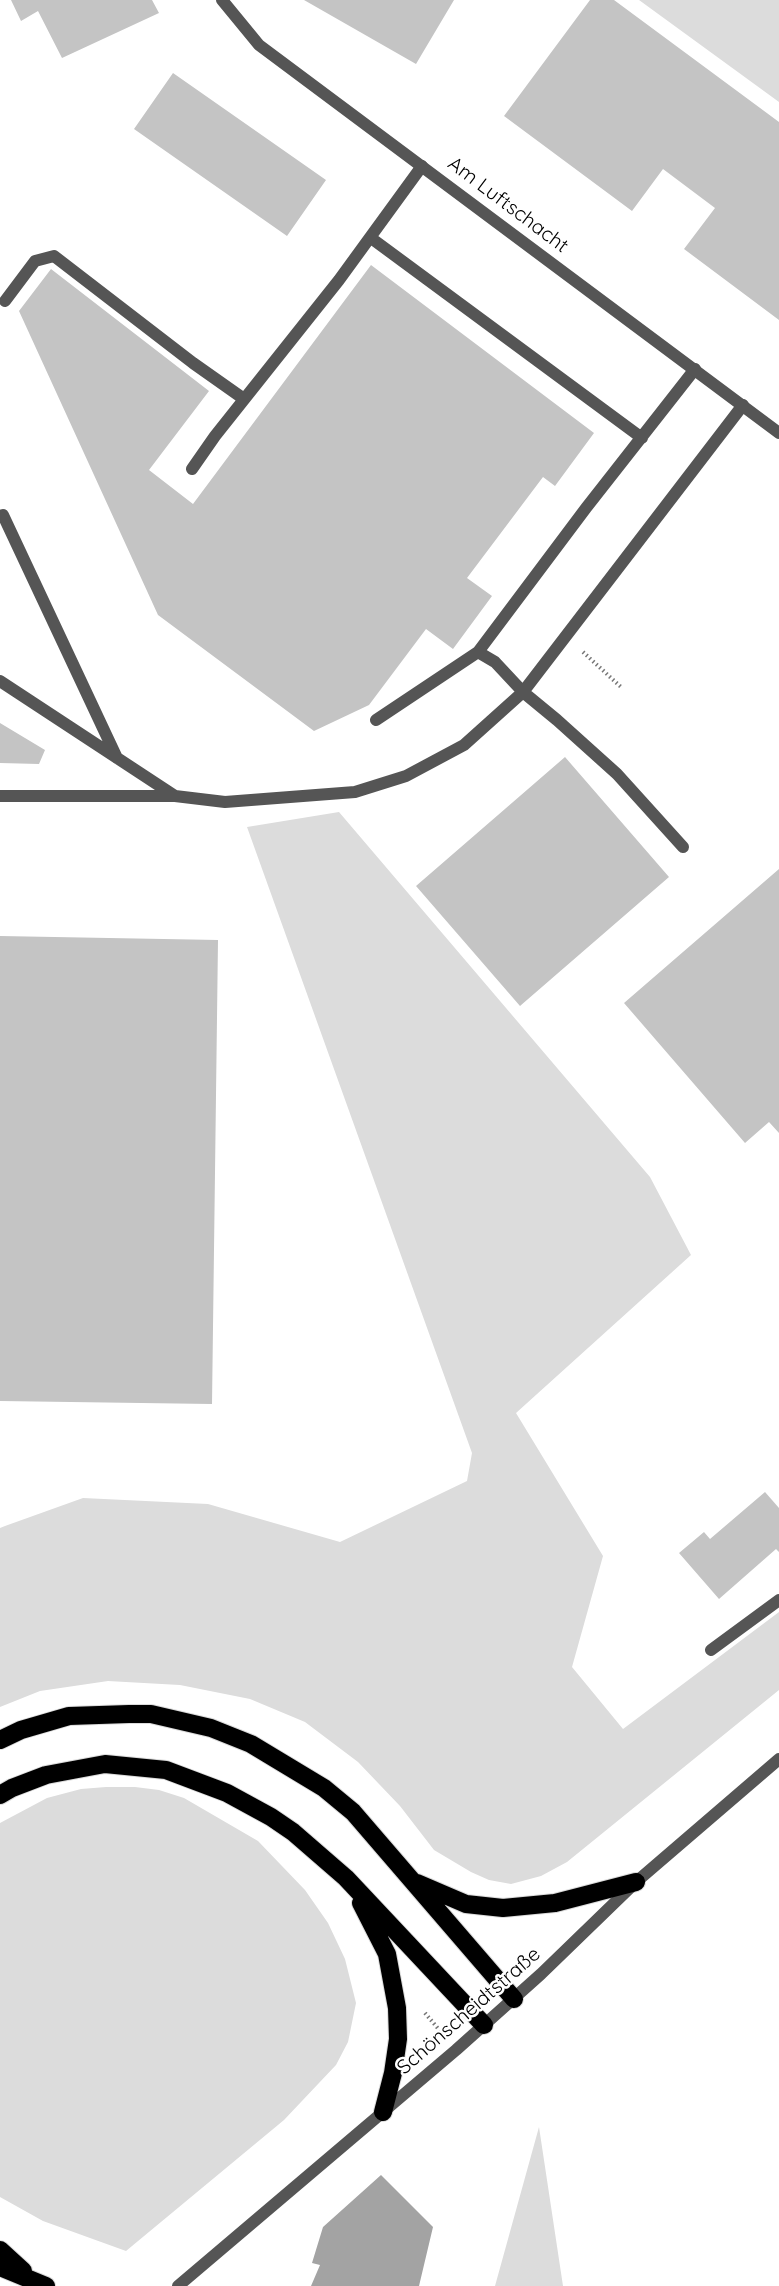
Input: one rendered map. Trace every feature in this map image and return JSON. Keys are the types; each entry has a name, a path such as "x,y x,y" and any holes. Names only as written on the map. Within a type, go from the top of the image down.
{"highway":[{"path":"0,1740 50,1721 90,1714 151,1714 211,1728 261,1749 324,1788 353,1812 514,1999"},
{"path":"0,1795 46,1775 105,1764 166,1770 228,1793 271,1817 311,1846 346,1878 484,2025"},
{"path":"346,1878 369,1916 382,1945 393,1981 398,2039 393,2073 383,2112"},
{"path":"413,1882 466,1904 503,1908 555,1903 636,1882"},
{"path":"0,2250 40,2283"},
{"path":"0,2267 40,2283"}],"street":[{"name":"Am Luftschacht","path":"222,0 259,45 779,433"},
{"path":"192,469 371,238 422,166"},
{"path":"371,238 642,438"},
{"path":"5,301 35,261 54,255 193,363 244,399"},
{"path":"376,720 477,652 695,369"},
{"path":"0,796 175,796 225,802 355,792 406,776 464,745 524,692 743,405"},
{"path":"3,515 117,758"},
{"path":"477,652 495,662 524,692 617,774 682,847"},
{"path":"0,681 175,796"},
{"path":"711,1650 779,1600"},
{"name":"Schönscheidtstraße","path":"178,2286 456,2050 514,1999 636,1882 779,1759"}],"path":[{"path":"590,658 622,688"},
{"path":"420,2008 456,2050"}],"shaded area":[{"path":"639,0 779,0 779,102"},
{"path":"339,812 650,1177 691,1255 516,1413 603,1556 572,1667 623,1729 779,1612 779,1690 567,1862 541,1876 511,1884 489,1880 434,1850 400,1806 358,1762 305,1722 250,1699 180,1685 108,1681 40,1691 0,1707 0,1528 83,1498 208,1504 340,1542 467,1481 472,1453 247,827"},
{"path":"106,1787 159,1790 184,1798 258,1841 305,1890 328,1923 345,1959 356,2003 348,2042 336,2065 284,2120 126,2251 43,2221 0,2197 0,1823 47,1798 81,1789"},
{"path":"539,2127 563,2286 495,2286"},
{"path":"381,2175 433,2227 419,2286 311,2286 320,2265 312,2263 323,2227"}],"building":[{"path":"11,0 152,0 159,13 62,58 38,11 21,21"},
{"path":"304,0 454,0 416,64"},
{"path":"590,0 614,0 779,122 779,320 684,249 715,208 663,169 632,211 504,116"},
{"path":"173,73 326,180 287,236 134,129"},
{"path":"371,265 594,433 555,486 543,477 467,578 492,596 453,649 426,629 369,705 314,731 158,615 19,311 51,269 209,391 149,470 193,504"},
{"path":"0,723 45,750 39,764 0,763"},
{"path":"565,757 669,877 520,1006 416,886"},
{"path":"779,869 779,1133 769,1122 745,1143 624,1003"},
{"path":"0,936 218,940 212,1404 0,1401"},
{"path":"765,1492 779,1508 779,1552 776,1549 719,1599 679,1553 704,1532 710,1539"}]}
